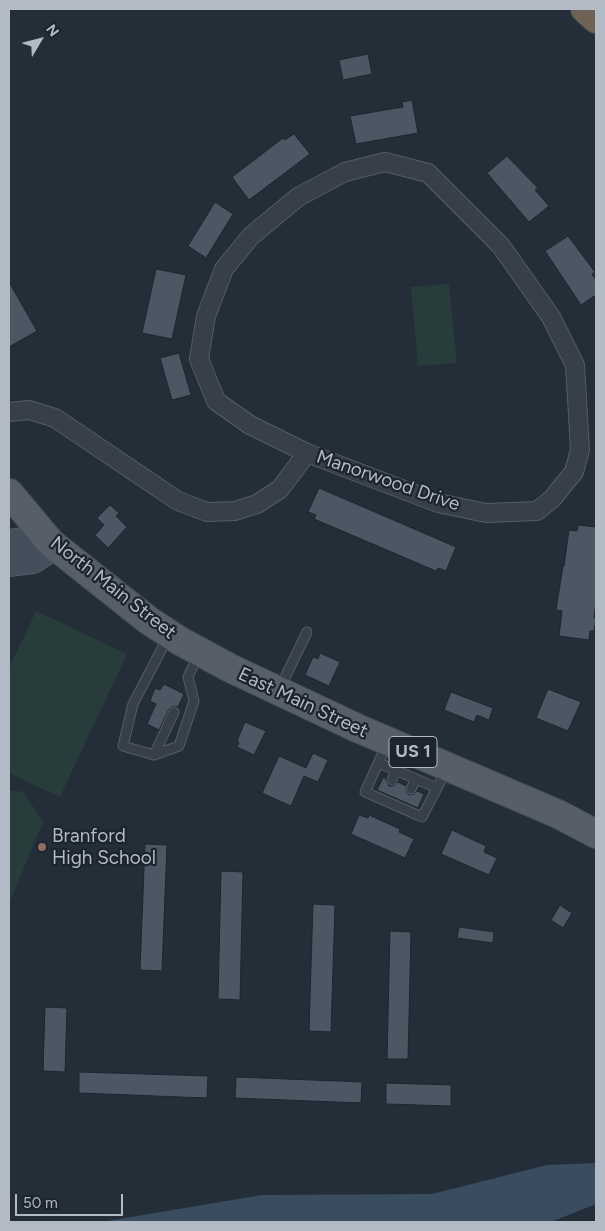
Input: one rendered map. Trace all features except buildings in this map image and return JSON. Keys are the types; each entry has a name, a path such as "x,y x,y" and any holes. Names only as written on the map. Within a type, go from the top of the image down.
{"highway":[{"path":"585,9 596,19"}],"main road":[{"name":"North Main Street","path":"9,492 51,543 148,620 199,652 230,668"},
{"name":"East Main Street","path":"230,668 279,690 384,752 443,778 558,814 596,834"}],"street":[{"name":"Manorwood Drive","path":"385,162 428,173 502,246 552,317 575,365 580,450 574,472 552,498 536,510 486,513 438,503 307,453 250,425 216,401 199,359 206,316 224,269 251,236 298,197 345,172 385,162"},
{"name":"Manorwood Drive","path":"9,412 30,410 55,418 178,501 207,512 235,511 257,504 270,497 288,479 307,453"},
{"path":"9,542 29,539 51,543 46,552 33,561 9,564"}],"lane":[{"path":"279,690 307,632"},
{"path":"170,634 133,704 123,746 154,755 179,746 194,701 186,691 188,676 199,652"},
{"path":"154,755 174,712"},
{"path":"384,752 396,770 416,779 443,778"},
{"path":"384,752 365,792 384,797 422,817 443,778"},
{"path":"392,780 396,770"},
{"path":"411,789 416,779"}],"green space":[{"path":"449,284 457,363 418,366 411,287"},
{"path":"36,611 127,654 60,797 9,773 9,668"},
{"path":"9,790 24,792 43,822 9,904"}],"water":[{"path":"596,1163 596,1204 551,1222 101,1222 262,1195 432,1194 547,1165"}],"place":[{"name":"Branford High School","path":"42,847"}]}
